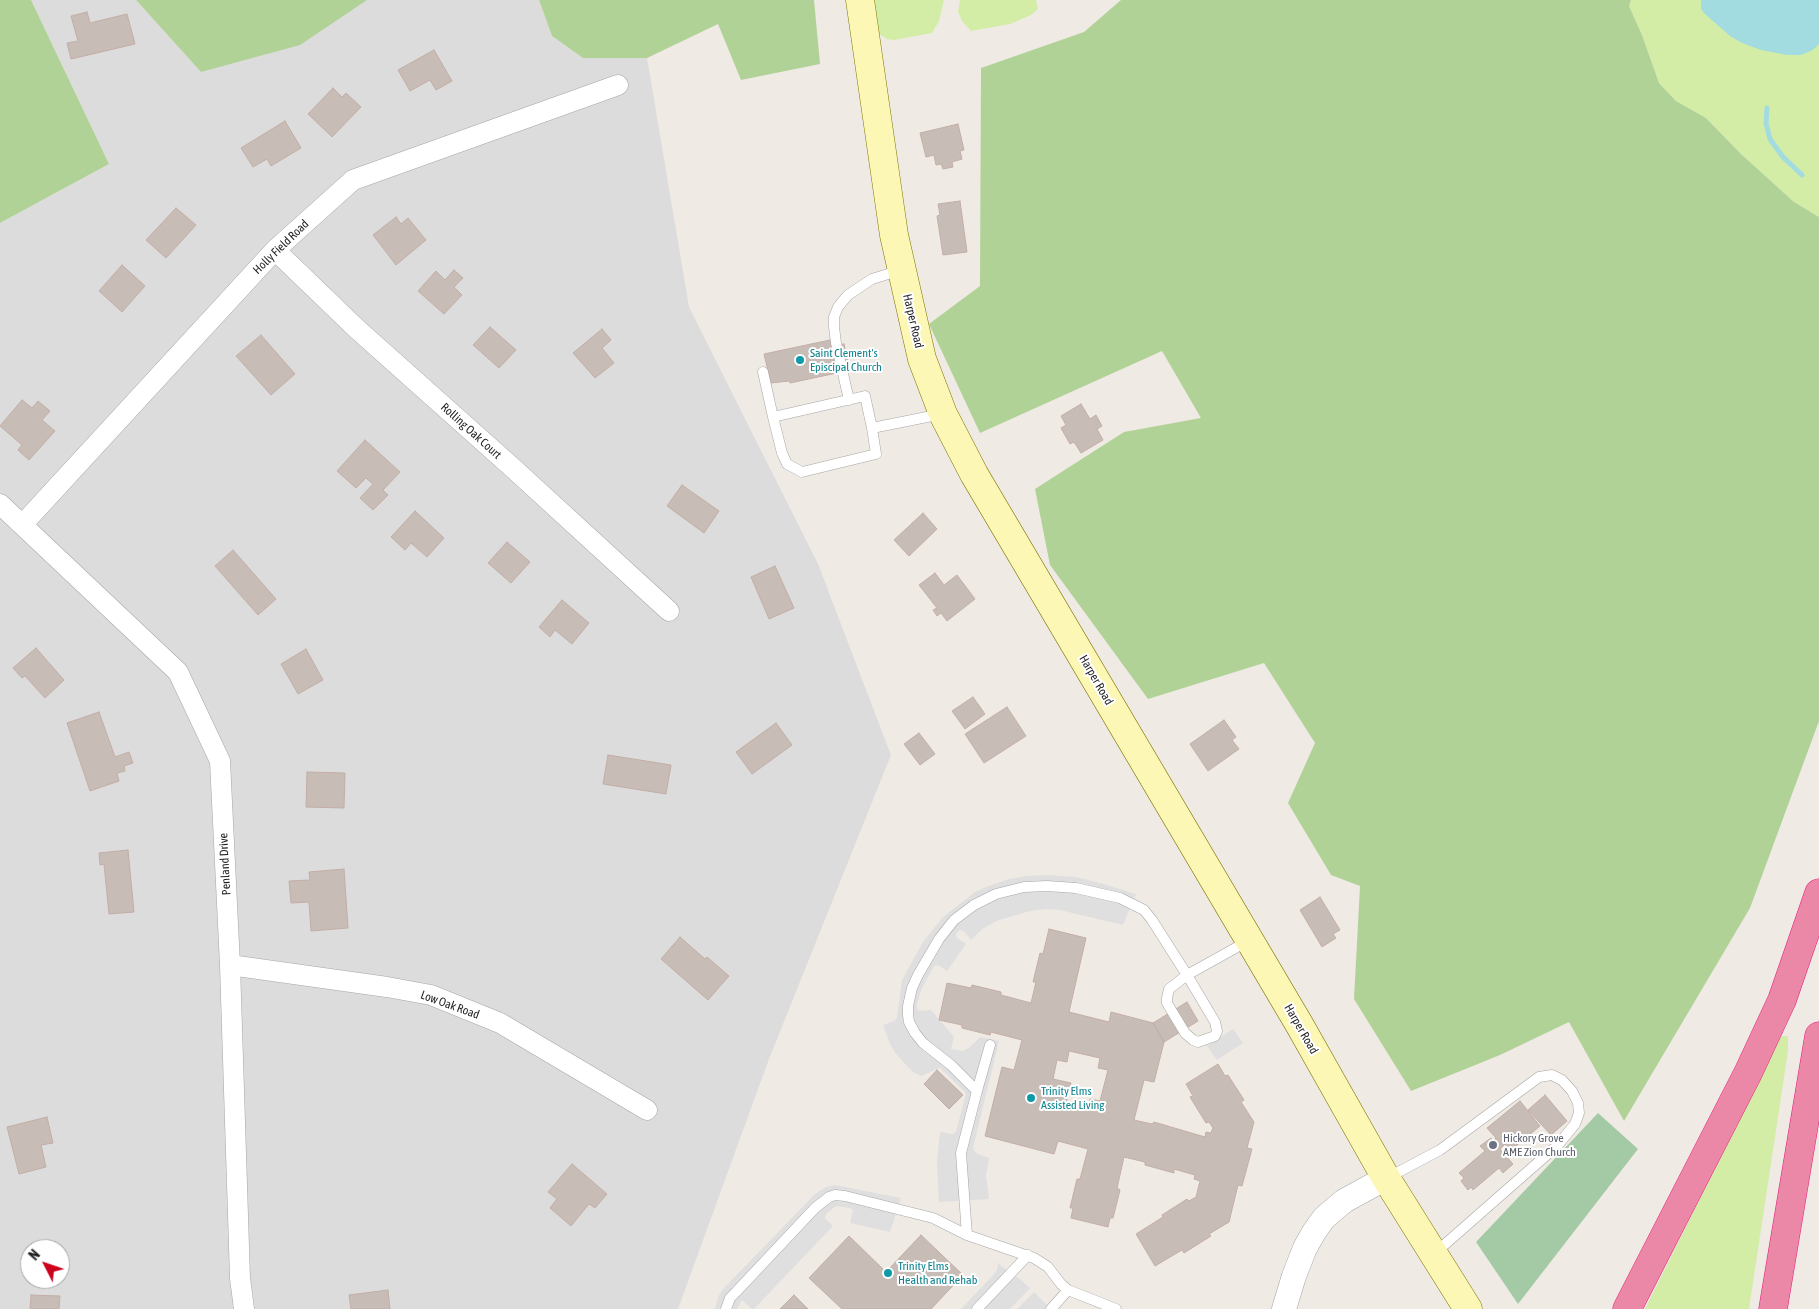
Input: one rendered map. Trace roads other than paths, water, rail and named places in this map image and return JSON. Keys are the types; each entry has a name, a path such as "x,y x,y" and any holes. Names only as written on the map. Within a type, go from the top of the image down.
{"highway":[{"path":"1627,1309 1748,1073 1782,1000 1819,893"},
{"path":"1773,1309 1819,1036"}],"main road":[{"name":"Harper Road","path":"860,0 894,235 922,359 942,414 974,474 1299,1024 1386,1178 1468,1309"}],"street":[{"name":"Holly Field Road","path":"22,525 274,250 353,180 618,85"},
{"name":"Rolling Oak Court","path":"274,250 357,329 514,469 669,612"},
{"name":"Penland Drive","path":"0,504 178,672 220,761 230,965 240,1278 244,1309"},
{"name":"Low Oak Road","path":"230,965 431,995 500,1023 647,1110"},
{"path":"1284,1309 1305,1248 1324,1218 1344,1201 1386,1178"}],"lane":[{"path":"849,400 834,327 834,317 838,307 848,295 872,279 902,270"},
{"path":"763,372 773,417 782,453 787,464 802,472 876,454 866,396 773,417"},
{"path":"872,428 942,414"},
{"path":"977,1091 951,1065 923,1043 909,1022 908,1006 912,988 918,975 939,939 963,912 984,899 1009,890 1047,886 1076,888 1120,898 1144,910 1187,975 1215,1022 1217,1031 1215,1036 1198,1042 1189,1038 1167,1003 1170,989 1187,975 1249,940"},
{"path":"967,1235 961,1153 990,1045"},
{"path":"1386,1178 1440,1150 1538,1076 1552,1075 1562,1080 1572,1091 1578,1103 1579,1113 1575,1124 1558,1145 1433,1254"},
{"path":"726,1309 730,1298 815,1208 829,1197 835,1195 927,1216 967,1235 1028,1255 1048,1267 1068,1290 1116,1309"},
{"path":"977,1309 1028,1255"},
{"path":"1051,1309 1068,1290"}],"water":[{"path":"1701,0 1819,0 1819,44 1813,50 1801,55 1787,55 1761,50 1742,43 1730,36 1705,14 1701,9"}],"waterway":[{"path":"1767,108 1766,123 1770,139 1783,157 1802,175"}],"place":[{"name":"Saint Clement's Episcipal Church","path":"800,360"},
{"name":"Trinity Elms Assisted Living","path":"1031,1098"},
{"name":"Hickory Grove AME Zion Church","path":"1493,1145"},
{"name":"Trinity Elms Health and Rehab","path":"888,1273"}]}
